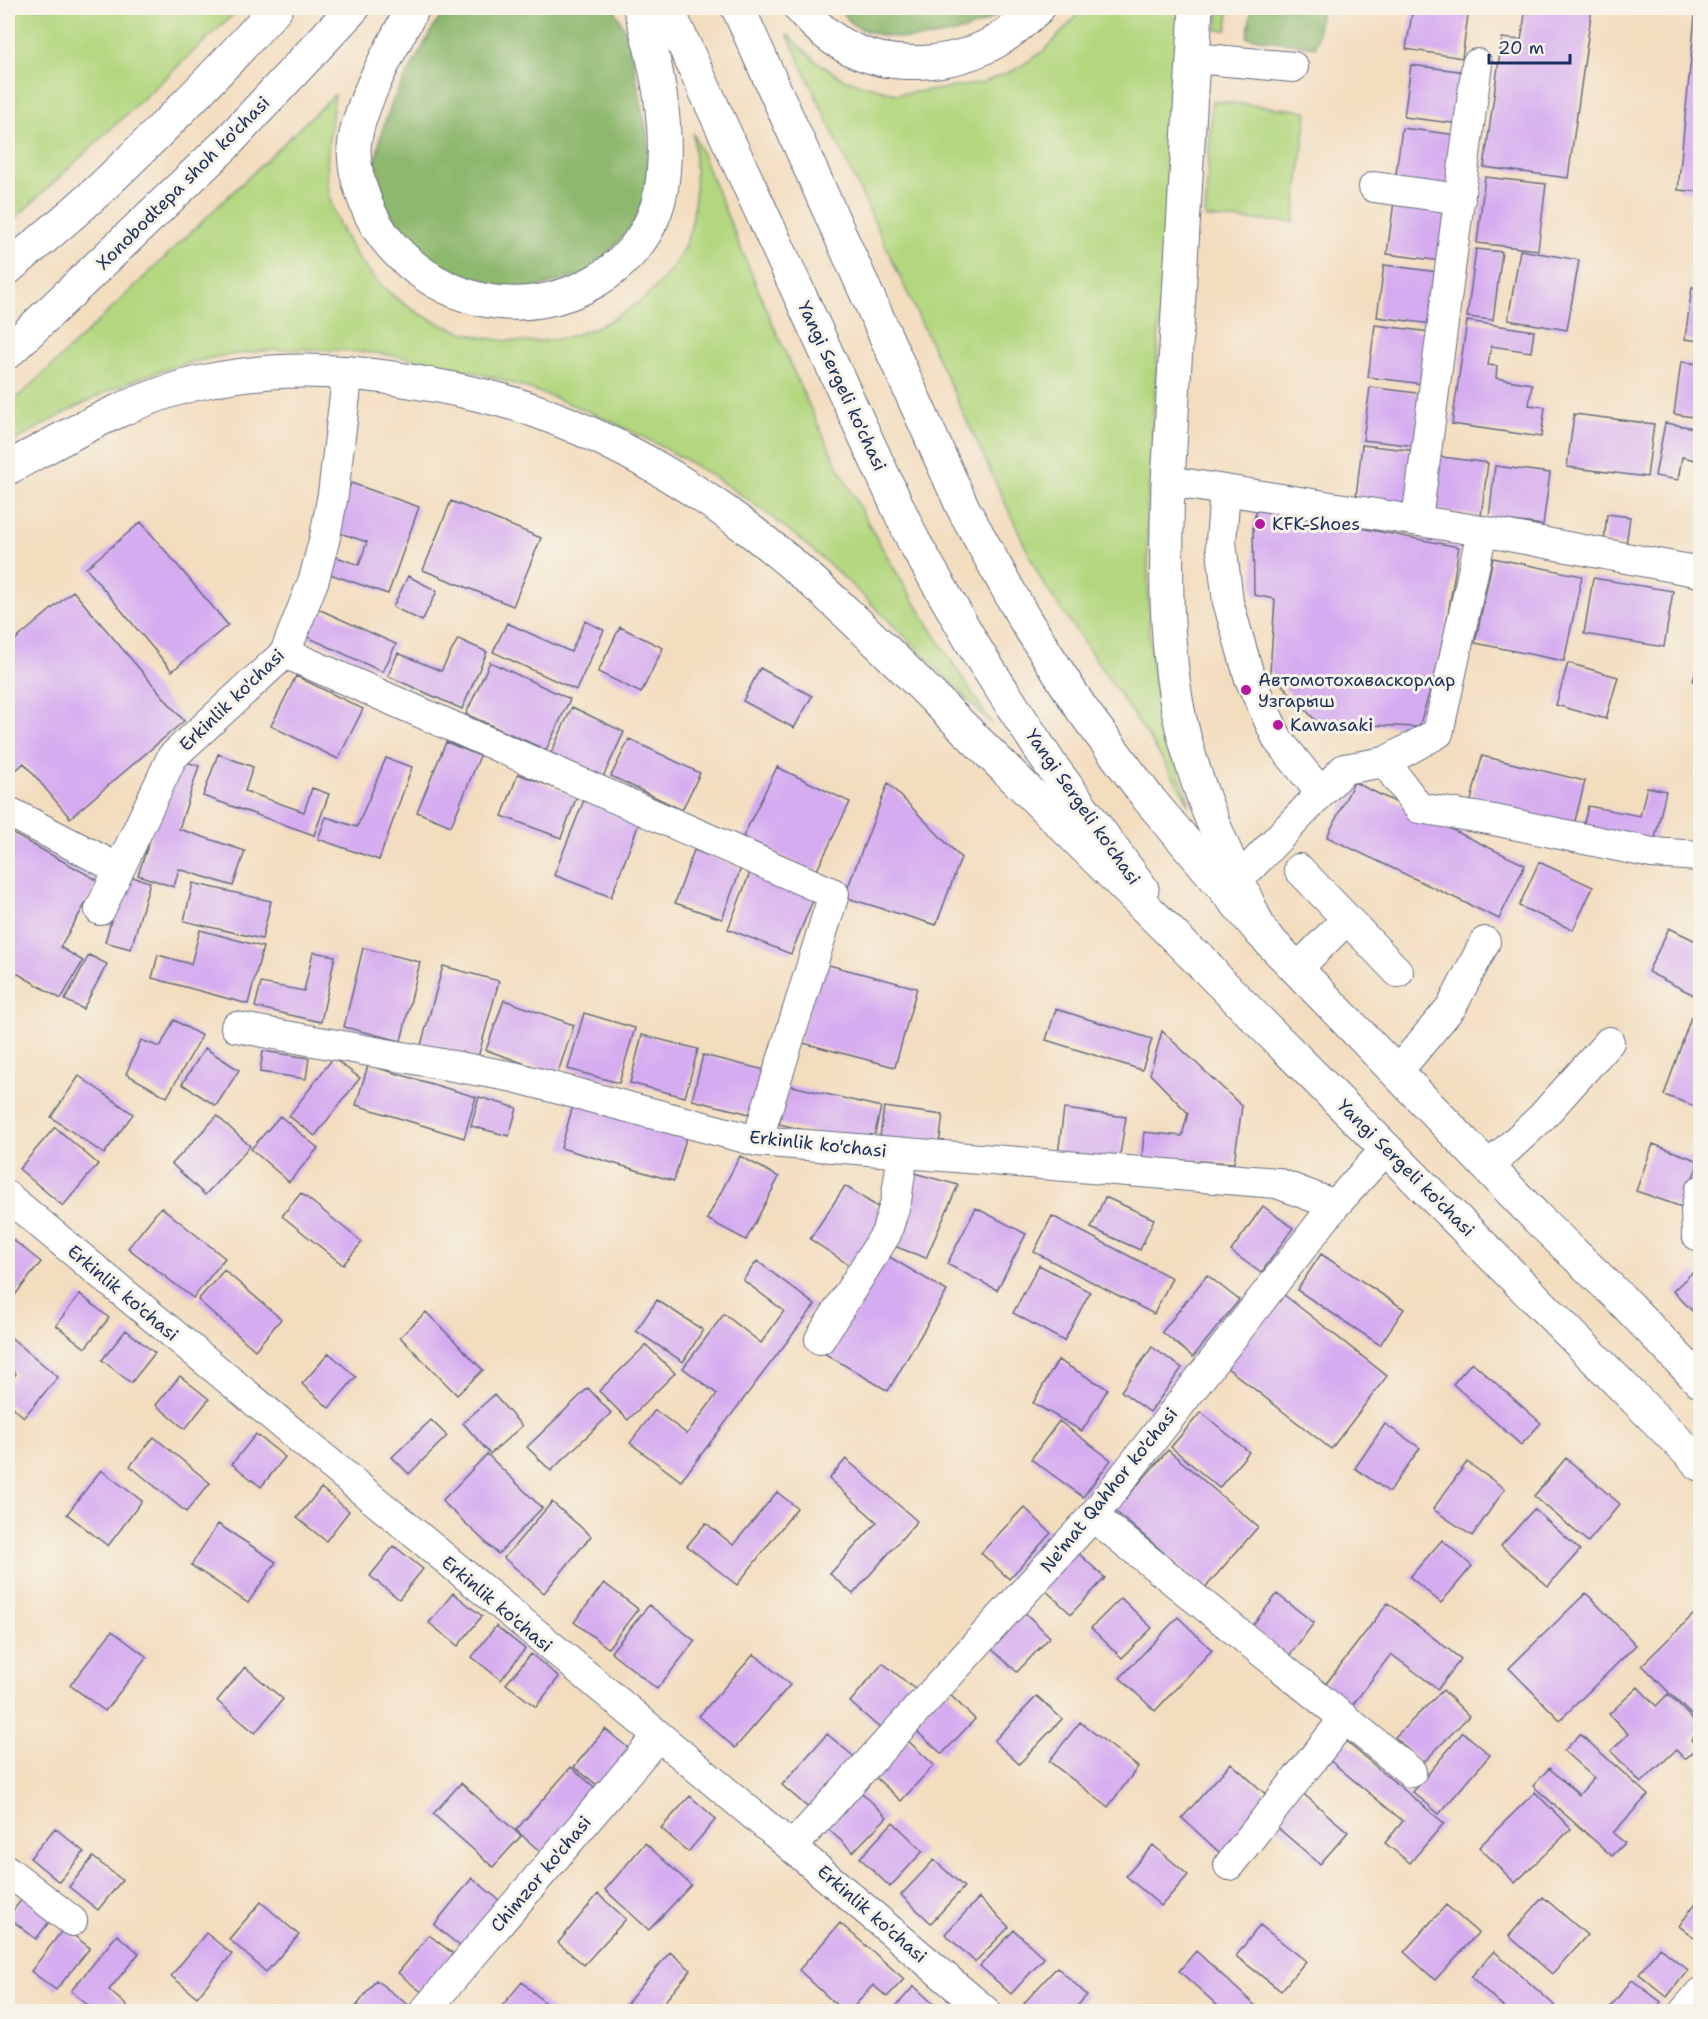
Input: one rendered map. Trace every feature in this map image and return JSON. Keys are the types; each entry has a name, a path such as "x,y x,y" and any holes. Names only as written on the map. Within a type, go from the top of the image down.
{"main road":[{"path":"8,268 99,189 226,63 276,8"},
{"name":"Xonobodtepa shoh ko'chasi","path":"8,352 225,145 353,8"},
{"path":"413,8 386,59 356,132 355,162 368,210 377,229 389,245 420,271 452,288 482,300 519,302 557,297 602,279 639,243 651,218 660,193 663,171 663,126 656,70 640,8"},
{"name":"Yangi Sergeli ko'chasi","path":"667,8 913,540 978,653 1050,764 1129,873 1218,980 1701,1464"},
{"path":"738,8 963,508 1026,620 1081,708 1148,798 1232,886 1261,932 1488,1167 1701,1382"},
{"path":"800,8 821,29 851,50 887,61 908,62 942,60 978,49 1002,38 1038,8"},
{"path":"1196,8 1168,481 1167,607 1177,705 1187,747 1232,886"},
{"path":"8,468 91,424 161,394 205,381 250,373 294,370 348,371 485,396 536,411 586,433 669,476 750,531 797,569 864,630 1218,980"}],"street":[{"path":"1194,58 1293,67"},
{"path":"1417,520 1477,64"},
{"path":"1374,187 1460,199"},
{"name":"Erkinlik ko'chasi","path":"100,910 172,757 285,653 314,579 324,537 333,494 348,371"},
{"path":"1168,481 1482,531 1701,572"},
{"path":"1225,490 1221,542 1228,602 1250,679 1278,740 1321,794"},
{"path":"1232,886 1344,769 1385,762 1438,732 1482,531"},
{"path":"285,653 834,894 757,1141"},
{"path":"1385,762 1419,808 1494,820 1652,853 1701,856"},
{"path":"11,813 119,869"},
{"path":"1299,869 1398,972"},
{"path":"1297,969 1347,919"},
{"path":"1397,1072 1452,1006 1485,942"},
{"name":"Erkinlik ko'chasi","path":"236,1027 514,1077 757,1141 1277,1183 1335,1205"},
{"path":"1488,1167 1541,1118 1609,1042"},
{"name":"Ne'mat Qahhor ko'chasi","path":"793,1846 1093,1516 1335,1205 1387,1148"},
{"path":"820,1339 886,1234 896,1201 903,1153"},
{"path":"1701,1191 1696,1210 1697,1235 1701,1235"},
{"name":"Erkinlik ko'chasi","path":"8,1197 793,1846 986,2012"},
{"path":"1093,1516 1411,1772"},
{"path":"1228,1865 1344,1718"},
{"name":"Chimzor ko'chasi","path":"424,2012 658,1736"},
{"path":"8,1871 72,1921"},
{"path":"1684,2012 1701,1993"}],"green space":[{"path":"8,8 240,8 8,225"},
{"path":"447,8 614,8 629,39 647,134 649,168 643,197 632,227 589,273 527,290 475,285 428,260 406,238 384,202 376,161 381,134 392,102"},
{"path":"839,8 1006,8 991,19 973,27 932,37 911,38 891,37 854,25"},
{"path":"1084,8 1180,8 1147,511 1149,632 1154,683 1164,732 1190,805 1150,739 1041,580 787,34 816,61 843,79 896,94 981,83 1015,70 1045,50"},
{"path":"1219,8 1229,8 1227,30 1217,30"},
{"path":"1252,8 1321,8 1316,47 1247,37"},
{"path":"335,94 328,156 329,193 333,209 356,255 374,278 396,298 420,314 475,335 504,340 534,341 572,336 605,323 629,309 656,287 678,259 691,225 695,185 693,133 777,335 832,454 888,558 992,724 843,577 747,499 685,459 617,424 546,394 471,371 395,356 318,349 243,353 170,368 127,383 66,412 8,445 8,405 34,383"},
{"path":"1212,101 1307,111 1294,222 1205,218"}],"building":[{"path":"1413,8 1469,8 1462,58 1406,49"},
{"path":"1526,8 1592,8 1568,178 1484,167 1502,38 1521,40"},
{"path":"1655,8 1699,8 1698,14"},
{"path":"1695,16 1700,17 1700,192 1678,190"},
{"path":"1411,65 1466,72 1459,124 1404,117"},
{"path":"1402,128 1457,135 1450,188 1395,181"},
{"path":"1485,177 1546,184 1538,250 1477,243"},
{"path":"1394,201 1448,208 1441,261 1387,254"},
{"path":"1699,247 1700,267 1696,267"},
{"path":"1476,249 1502,252 1493,320 1467,317"},
{"path":"1520,250 1579,260 1567,330 1508,320"},
{"path":"1384,265 1438,272 1432,324 1377,317"},
{"path":"1692,287 1700,288 1700,341 1685,339"},
{"path":"1467,321 1534,331 1531,352 1491,346 1488,365 1497,366 1496,378 1532,384 1529,405 1545,407 1541,437 1452,424"},
{"path":"1375,325 1430,332 1423,384 1368,377"},
{"path":"1681,362 1700,364 1700,418 1674,414"},
{"path":"1370,387 1424,394 1417,446 1363,440"},
{"path":"1574,414 1654,424 1647,477 1567,467"},
{"path":"1665,423 1700,429 1700,461 1682,457 1678,480 1655,476"},
{"path":"1362,445 1417,451 1410,504 1356,497"},
{"path":"1434,456 1488,463 1481,516 1427,509"},
{"path":"1495,466 1550,473 1543,525 1489,518"},
{"path":"351,483 419,507 388,594 324,572 331,555 359,565 367,542 334,531"},
{"path":"451,501 541,538 513,606 423,570"},
{"path":"1257,508 1459,547 1442,651 1419,727 1318,723 1270,672 1275,599 1254,595 1253,525"},
{"path":"1607,514 1630,517 1626,545 1604,542"},
{"path":"141,522 228,625 172,671 86,568"},
{"path":"1493,558 1582,576 1564,661 1475,643"},
{"path":"408,576 437,591 422,621 393,607"},
{"path":"1593,578 1673,591 1664,647 1584,634"},
{"path":"73,591 184,721 70,818 24,763 8,777 8,646"},
{"path":"316,608 396,644 383,672 303,635"},
{"path":"585,621 604,630 576,690 493,652 507,623 571,652"},
{"path":"620,627 663,648 641,693 598,672"},
{"path":"458,639 487,652 462,709 388,676 398,653 441,671"},
{"path":"1700,659 1700,684 1693,681"},
{"path":"490,662 570,699 546,750 466,714"},
{"path":"1568,663 1618,677 1606,719 1556,705"},
{"path":"760,668 812,696 794,728 743,701"},
{"path":"296,676 363,709 338,759 271,726"},
{"path":"572,707 624,732 603,777 551,753"},
{"path":"629,739 700,773 682,810 611,776"},
{"path":"446,742 480,756 451,826 417,812"},
{"path":"218,754 253,767 245,791 304,812 312,788 329,794 314,835 203,796"},
{"path":"1482,756 1585,781 1573,829 1470,805"},
{"path":"386,758 412,767 379,860 318,839 326,817 357,827"},
{"path":"177,759 199,766 179,829 245,851 233,886 179,869 174,887 138,875"},
{"path":"777,767 850,802 816,872 743,837"},
{"path":"518,774 577,796 561,838 502,816"},
{"path":"1354,782 1525,865 1499,919 1327,837"},
{"path":"888,783 961,858 936,925 844,897"},
{"path":"1647,787 1666,791 1654,843 1583,827 1588,806 1640,816"},
{"path":"584,800 640,821 611,897 554,875"},
{"path":"8,831 99,881 60,947 83,961 61,999 8,968"},
{"path":"694,850 741,868 722,919 675,903"},
{"path":"1539,862 1593,887 1573,930 1519,906"},
{"path":"751,870 815,895 791,954 728,929"},
{"path":"125,875 150,882 131,949 105,942"},
{"path":"193,883 271,901 262,939 184,921"},
{"path":"1669,928 1700,943 1700,998 1648,972"},
{"path":"200,930 263,947 248,1004 152,978 158,955 191,964"},
{"path":"363,948 420,962 401,1041 344,1027"},
{"path":"313,952 335,956 321,1022 255,1007 261,983 304,991"},
{"path":"89,955 107,964 83,1009 65,1000"},
{"path":"821,963 917,988 895,1067 799,1042"},
{"path":"443,966 499,981 477,1061 421,1045"},
{"path":"504,1000 574,1025 557,1075 486,1050"},
{"path":"1056,1009 1152,1039 1142,1070 1046,1040"},
{"path":"584,1013 635,1028 619,1083 568,1069"},
{"path":"1691,1017 1700,1020 1700,1108 1664,1095"},
{"path":"174,1020 202,1036 167,1097 126,1074 141,1040 160,1047"},
{"path":"1162,1031 1242,1106 1234,1163 1142,1158 1144,1132 1182,1136 1188,1113 1150,1074"},
{"path":"642,1035 698,1049 685,1097 630,1083"},
{"path":"205,1048 239,1070 216,1106 182,1084"},
{"path":"263,1051 309,1058 306,1079 260,1072"},
{"path":"703,1055 765,1070 754,1115 692,1100"},
{"path":"333,1058 360,1078 315,1136 289,1116"},
{"path":"368,1065 476,1097 464,1138 356,1105"},
{"path":"79,1076 133,1114 104,1154 51,1117"},
{"path":"788,1085 881,1107 872,1146 779,1124"},
{"path":"479,1097 517,1108 509,1136 471,1126"},
{"path":"575,1098 688,1131 674,1181 561,1148"},
{"path":"884,1107 943,1115 938,1152 879,1144"},
{"path":"1064,1109 1126,1117 1119,1161 1058,1154"},
{"path":"217,1116 250,1146 205,1195 172,1164"},
{"path":"280,1116 318,1148 289,1182 251,1149"},
{"path":"55,1127 98,1164 63,1206 19,1169"},
{"path":"1653,1144 1699,1161 1682,1207 1636,1191"},
{"path":"740,1156 779,1177 746,1240 707,1219"},
{"path":"914,1173 958,1185 926,1258 891,1245"},
{"path":"845,1186 887,1213 852,1267 810,1239"},
{"path":"301,1193 362,1242 343,1265 282,1216"},
{"path":"1105,1197 1154,1219 1140,1250 1091,1228"},
{"path":"1263,1206 1293,1228 1261,1273 1231,1251"},
{"path":"161,1207 225,1258 193,1298 128,1248"},
{"path":"976,1208 1026,1234 997,1290 947,1264"},
{"path":"1052,1216 1172,1278 1154,1314 1034,1252"},
{"path":"12,1239 41,1262 8,1304 8,1245"},
{"path":"881,1252 947,1291 888,1391 822,1352"},
{"path":"1321,1254 1404,1309 1380,1345 1297,1290"},
{"path":"757,1261 815,1305 681,1481 630,1443 655,1410 687,1434 717,1394 683,1368 724,1314 761,1343 784,1311 743,1280"},
{"path":"1039,1265 1090,1292 1064,1341 1013,1313"},
{"path":"224,1270 281,1319 255,1350 198,1300"},
{"path":"1694,1271 1700,1278 1700,1319 1673,1291"},
{"path":"1207,1275 1239,1300 1193,1357 1162,1332"},
{"path":"80,1294 109,1318 85,1348 56,1325"},
{"path":"1283,1294 1387,1376 1331,1449 1226,1367"},
{"path":"657,1300 703,1330 683,1362 636,1331"},
{"path":"426,1312 483,1370 457,1395 400,1337"},
{"path":"126,1330 155,1353 131,1383 102,1360"},
{"path":"8,1335 58,1377 24,1417 8,1403 8,1384 16,1374 8,1366"},
{"path":"646,1345 675,1373 628,1420 599,1391"},
{"path":"1152,1347 1182,1368 1150,1412 1121,1391"},
{"path":"329,1353 356,1377 329,1408 302,1384"},
{"path":"1058,1360 1108,1389 1082,1431 1033,1403"},
{"path":"1472,1362 1541,1423 1521,1445 1453,1384"},
{"path":"180,1376 209,1399 185,1429 156,1405"},
{"path":"588,1388 611,1413 551,1471 527,1447"},
{"path":"494,1395 522,1426 490,1454 463,1423"},
{"path":"1201,1412 1249,1452 1219,1488 1171,1447"},
{"path":"431,1420 447,1436 409,1474 392,1457"},
{"path":"1059,1421 1111,1460 1083,1497 1031,1459"},
{"path":"1385,1424 1420,1448 1389,1492 1355,1468"},
{"path":"256,1434 285,1457 261,1487 232,1464"},
{"path":"154,1437 210,1483 186,1512 130,1466"},
{"path":"1168,1450 1258,1527 1205,1588 1115,1511"},
{"path":"487,1454 542,1508 498,1554 442,1501"},
{"path":"1566,1458 1620,1504 1588,1542 1534,1496"},
{"path":"846,1459 917,1521 853,1594 830,1574 877,1522 829,1479"},
{"path":"1467,1462 1505,1489 1472,1536 1433,1509"},
{"path":"101,1470 142,1501 108,1546 67,1514"},
{"path":"321,1488 349,1511 326,1541 297,1518"},
{"path":"777,1492 797,1508 737,1585 687,1546 706,1523 733,1545"},
{"path":"552,1502 591,1536 544,1593 504,1558"},
{"path":"1024,1507 1051,1533 1009,1579 981,1553"},
{"path":"1534,1509 1580,1550 1548,1586 1501,1546"},
{"path":"218,1524 276,1562 248,1603 191,1565"},
{"path":"1442,1540 1472,1566 1441,1603 1410,1577"},
{"path":"394,1546 423,1569 399,1599 370,1576"},
{"path":"1075,1550 1105,1578 1071,1614 1041,1586"},
{"path":"604,1583 638,1609 608,1648 574,1622"},
{"path":"453,1593 482,1616 458,1646 429,1623"},
{"path":"1586,1593 1636,1645 1560,1720 1509,1668"},
{"path":"1277,1594 1314,1623 1289,1656 1251,1627"},
{"path":"1121,1598 1152,1628 1122,1658 1091,1628"},
{"path":"1388,1603 1461,1659 1438,1689 1391,1654 1351,1707 1325,1685"},
{"path":"649,1605 695,1641 657,1689 611,1652"},
{"path":"1020,1608 1050,1637 1017,1672 986,1644"},
{"path":"1700,1608 1700,1724 1642,1665"},
{"path":"1178,1617 1212,1650 1155,1711 1120,1678"},
{"path":"496,1626 525,1649 501,1680 472,1657"},
{"path":"112,1631 147,1657 105,1711 70,1685"},
{"path":"531,1654 559,1677 536,1707 506,1684"},
{"path":"754,1654 790,1685 735,1748 699,1716"},
{"path":"883,1663 916,1690 882,1730 850,1702"},
{"path":"245,1667 283,1699 255,1733 217,1701"},
{"path":"1638,1687 1656,1706 1668,1694 1700,1727 1700,1731 1691,1740 1698,1747 1685,1759 1676,1750 1641,1783 1611,1751 1628,1734 1609,1714"},
{"path":"945,1690 975,1719 942,1754 911,1726"},
{"path":"1443,1690 1469,1716 1422,1764 1395,1737"},
{"path":"1037,1696 1062,1719 1019,1764 994,1741"},
{"path":"1080,1722 1138,1767 1108,1807 1049,1761"},
{"path":"605,1729 631,1750 601,1788 574,1767"},
{"path":"1463,1732 1490,1755 1439,1814 1413,1792"},
{"path":"827,1734 858,1760 813,1812 782,1785"},
{"path":"1580,1734 1648,1795 1613,1833 1625,1843 1612,1856 1533,1786 1549,1768 1579,1795 1594,1778 1564,1751"},
{"path":"1338,1735 1444,1823 1410,1863 1385,1843 1403,1821 1322,1754"},
{"path":"904,1737 934,1765 901,1801 870,1772"},
{"path":"1231,1763 1270,1798 1220,1853 1182,1818"},
{"path":"571,1767 600,1792 544,1855 516,1830"},
{"path":"461,1783 521,1836 493,1867 433,1814"},
{"path":"857,1788 887,1817 853,1852 823,1824"},
{"path":"1299,1790 1348,1832 1320,1864 1271,1822"},
{"path":"1535,1792 1571,1829 1515,1883 1479,1847"},
{"path":"690,1796 716,1819 688,1852 661,1828"},
{"path":"893,1822 923,1851 890,1887 860,1858"},
{"path":"55,1828 84,1852 59,1882 30,1858"},
{"path":"645,1843 691,1885 649,1930 605,1890"},
{"path":"1153,1845 1188,1875 1161,1906 1126,1876"},
{"path":"93,1857 122,1880 98,1910 69,1887"},
{"path":"934,1860 964,1887 931,1923 901,1895"},
{"path":"472,1878 504,1904 466,1951 434,1925"},
{"path":"8,1882 17,1890 8,1902"},
{"path":"598,1894 626,1919 584,1965 558,1943"},
{"path":"25,1895 53,1917 36,1939 8,1917"},
{"path":"1543,1897 1587,1935 1552,1974 1509,1936"},
{"path":"1700,1897 1700,1942 1679,1926"},
{"path":"979,1898 1009,1927 975,1962 945,1934"},
{"path":"261,1902 299,1935 266,1972 229,1939"},
{"path":"1446,1905 1478,1933 1435,1980 1404,1952"},
{"path":"840,1923 904,1979 887,1997 873,1985 849,2012 844,2012 799,1970"},
{"path":"1260,1925 1306,1961 1281,1991 1236,1956"},
{"path":"64,1928 90,1948 56,1990 31,1971"},
{"path":"1014,1930 1044,1958 1011,1994 980,1966"},
{"path":"206,1933 232,1954 197,1997 171,1976"},
{"path":"117,1935 139,1953 109,1990 127,2006 122,2012 96,2012 71,1991"},
{"path":"429,1935 460,1959 429,1998 398,1973"},
{"path":"1659,1947 1688,1970 1667,1997 1639,1974"},
{"path":"1196,1951 1260,2010 1258,2012 1225,2012 1179,1971"},
{"path":"1494,1951 1554,2005 1548,2012 1509,2012 1471,1977"},
{"path":"670,1952 691,1970 656,2012 629,2012 624,2007"},
{"path":"1057,1967 1087,1995 1072,2012 1033,2012 1024,2003"},
{"path":"376,1980 417,2012 352,2012"},
{"path":"1632,1980 1661,2002 1654,2012 1618,2012 1611,2006"},
{"path":"522,1982 555,2012 497,2012"},
{"path":"914,1986 942,2012 891,2012"}],"place":[{"name":"KFK-Shoes","path":"1260,524"},
{"name":"Автомотохаваскорлар Узгарыш","path":"1246,690"},
{"name":"Kawasaki","path":"1278,725"}]}
